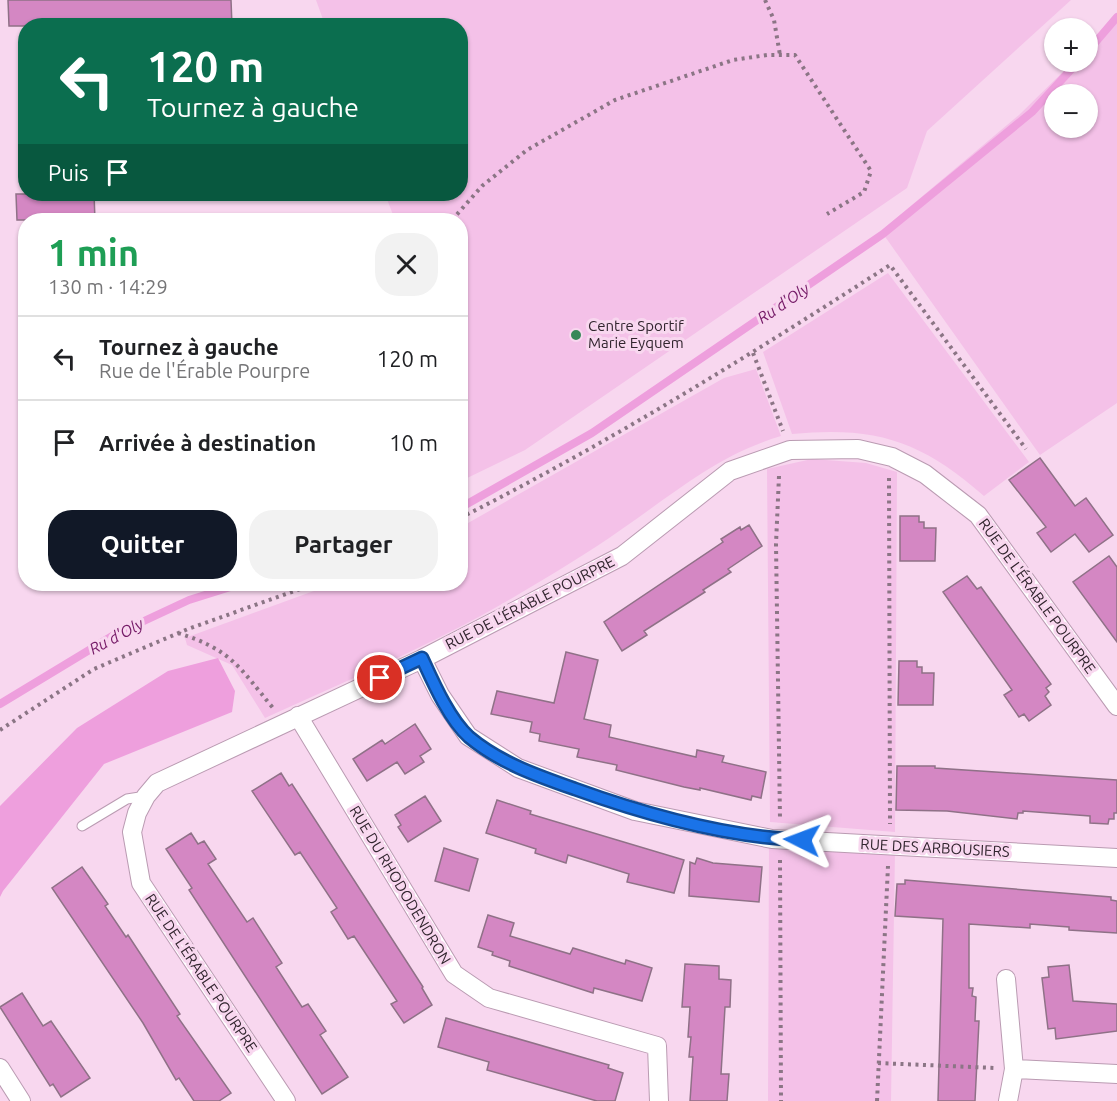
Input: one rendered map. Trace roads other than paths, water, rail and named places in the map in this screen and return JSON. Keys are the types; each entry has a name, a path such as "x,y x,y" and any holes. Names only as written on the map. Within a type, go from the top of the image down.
{"street":[{"name":"RUE DE L'ÉRABLE POURPRE","path":"286,1101 141,883 132,832 137,813 146,796 157,783 422,658 622,556 730,471 790,450 858,449 892,457 925,474 978,515 1117,706"},
{"name":"RUE DES ARBOUSIERS","path":"422,658 440,695 468,736 518,768 635,811 780,839 1117,858"},
{"name":"RUE DU RHODODENDRON","path":"291,720 454,974 489,998 657,1046 659,1101"},
{"path":"1006,979 1014,1069 1008,1101"},
{"path":"0,1068 21,1101"},
{"path":"1014,1069 1117,1074"}],"lane":[{"path":"82,826 127,799 146,796"}],"waterway":[{"name":"Ru d'Oly","path":"1098,39 1117,17"},
{"name":"Ru d'Oly","path":"468,503 592,433 883,234 1032,112 1069,72"},
{"name":"Ru d'Oly","path":"0,704 114,635 189,600 218,591"}],"place":[{"name":"Centre Sportif Marie Eyquem","path":"576,335"}]}
